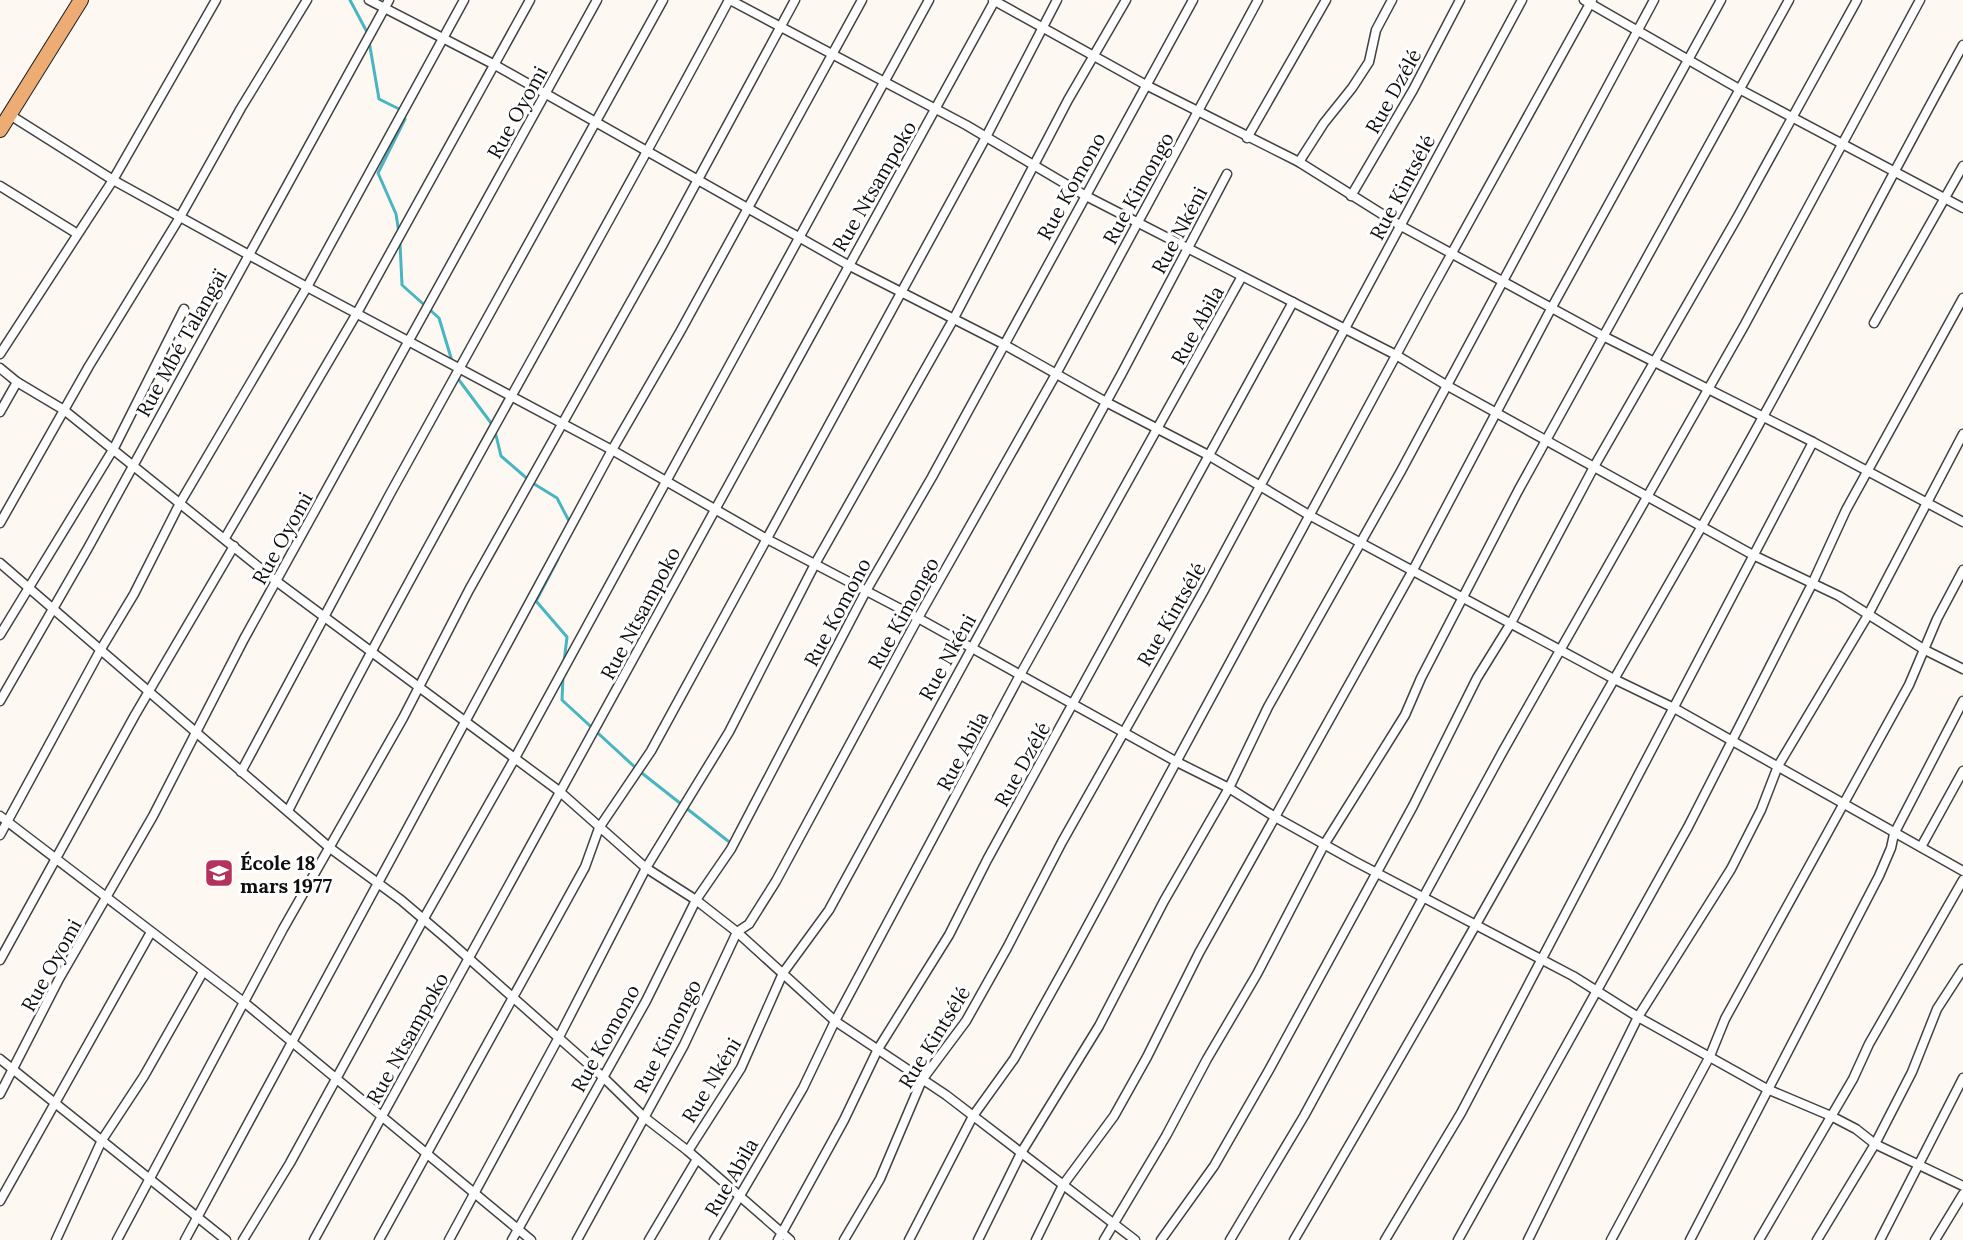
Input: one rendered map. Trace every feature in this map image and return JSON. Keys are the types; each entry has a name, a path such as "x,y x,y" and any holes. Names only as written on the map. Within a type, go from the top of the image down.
{"main road":[{"path":"0,130 81,0"}],"street":[{"path":"0,354 112,180 216,0"},
{"path":"0,523 64,410 180,217 241,108 307,0"},
{"path":"369,0 387,4 797,237 1005,345 1106,402 1209,455 1359,543 1614,680 1674,708 1963,871"},
{"path":"0,835 3,819 134,594 180,503 307,287 464,0"},
{"path":"225,538 357,313 530,0"},
{"name":"Rue Oyomi","path":"0,1094 59,978 108,898 276,581 597,0"},
{"path":"241,772 324,615 663,0"},
{"path":"288,811 370,650 512,399 645,150 729,0 986,136 1086,196 1241,278 1396,355 1446,386 1595,465 1753,555 1813,582 1925,650 1963,669"},
{"path":"117,1240 148,1179 420,688 469,590 563,424 795,0"},
{"path":"185,1240 612,450 862,0"},
{"path":"243,1240 290,1163 335,1078 515,758 709,406 797,237 929,0"},
{"path":"994,0 1146,85 1247,138 1299,162 1401,226 1603,336 1813,442 1963,522"},
{"name":"Rue Ntsampoko","path":"314,1240 534,842 559,791 595,731 848,265 936,110 994,0"},
{"path":"379,1240 585,867 599,828 651,751 1058,0"},
{"path":"449,1240 559,1037 646,868 729,732 815,564 953,320 1034,165 1126,0"},
{"name":"Rue Komono","path":"512,1240 646,1001 696,900 731,849 866,591 1005,345 1193,0"},
{"name":"Rue Kimongo","path":"577,1240 684,1045 737,932 749,924 776,881 918,618 1056,374 1258,0"},
{"path":"1247,138 1326,0"},
{"path":"1299,162 1324,123 1353,88 1369,62 1376,30 1392,0"},
{"name":"Rue Dzélé","path":"1351,196 1413,90 1460,0"},
{"name":"Rue Kintsélé","path":"844,1240 880,1179 922,1080 966,1021 1122,732 1203,592 1343,328 1401,226 1522,0"},
{"path":"978,1240 1021,1153 1099,1026 1164,901 1229,788 1268,707 1446,386 1654,0"},
{"path":"1036,1240 1063,1185 1114,1116 1147,1057 1199,953 1413,570 1552,308 1721,0"},
{"path":"1104,1240 1166,1136 1207,1059 1296,904 1324,845 1405,715 1462,597 1546,439 1789,0"},
{"path":"1161,1240 1214,1166 1413,806 1477,678 1511,623 1595,465 1738,216 1791,116 1857,0"},
{"path":"1230,1240 1304,1116 1646,495 1664,469 1678,440 1844,144 1920,0"},
{"path":"909,1240 973,1116 1014,1059 1177,762 1588,1 1740,90 1963,208"},
{"name":"Rue Mbé Talangaï","path":"0,701 134,464 387,4"},
{"path":"1294,1240 1412,1040 1702,526 1763,417 1893,170 1963,45"},
{"path":"10,115 112,180 459,371 612,450 765,538 918,618 1073,706 1229,788 1324,845 1541,959 1638,1017 1767,1089 1831,1116 1875,1144 1918,1162 1963,1186"},
{"path":"1874,324 1963,166"},
{"name":"Rue Nkéni","path":"688,1151 741,1068 783,973 829,910 1106,402 1227,174"},
{"path":"0,186 76,233"},
{"name":"Rue Abila","path":"714,1240 803,1088 835,1021 1020,675 1241,278"},
{"path":"1458,1240 1688,827 1813,582 1846,510 1963,298"},
{"name":"Rue Dzélé","path":"780,1236 844,1120 878,1049 949,935 987,860 1293,302"},
{"path":"0,634 114,448 183,309"},
{"path":"0,368 17,382 64,410 134,464 276,581 559,791 646,868 696,900 737,932 835,1021 973,1116 1135,1240"},
{"path":"0,412 17,382"},
{"path":"1528,1240 1638,1017 1731,869 1761,810 1778,766 1868,615 1963,434"},
{"path":"1384,1240 1461,1113 1813,442"},
{"path":"0,960 54,858 234,546"},
{"path":"0,563 54,607 330,848 378,883 514,997 644,1117 688,1151 780,1236 790,1240"},
{"path":"1611,1240 1710,1056 1725,1018 1802,883 1842,803 1909,685 1937,618 1963,570"},
{"path":"1690,1240 1884,865 1894,834 1963,701"},
{"path":"1921,847 1963,771"},
{"path":"3,819 245,1004 531,1240"},
{"path":"1760,1240 1963,880"},
{"path":"0,1201 56,1105 105,1011 151,932"},
{"path":"1817,1240 1849,1192 1875,1144 1912,1072 1937,1008 1963,969"},
{"path":"56,1240 102,1140 144,1076 203,972"},
{"path":"0,1059 226,1240"},
{"path":"1880,1240 1963,1077"},
{"path":"648,1240 697,1159"},
{"path":"1935,1240 1963,1194"}],"waterway":[{"path":"350,0 368,34"},
{"path":"369,41 379,99 401,110"},
{"path":"399,233 396,214 378,173 405,119 404,116"},
{"path":"400,243 402,285 439,318 452,361"},
{"path":"456,376 494,427 501,456 531,482 557,498 570,523"},
{"path":"558,559 536,601 567,637 564,662"},
{"path":"563,677 562,700 638,770 728,841"}],"place":[{"name":"École 18 mars 1977","path":"219,873"}]}
